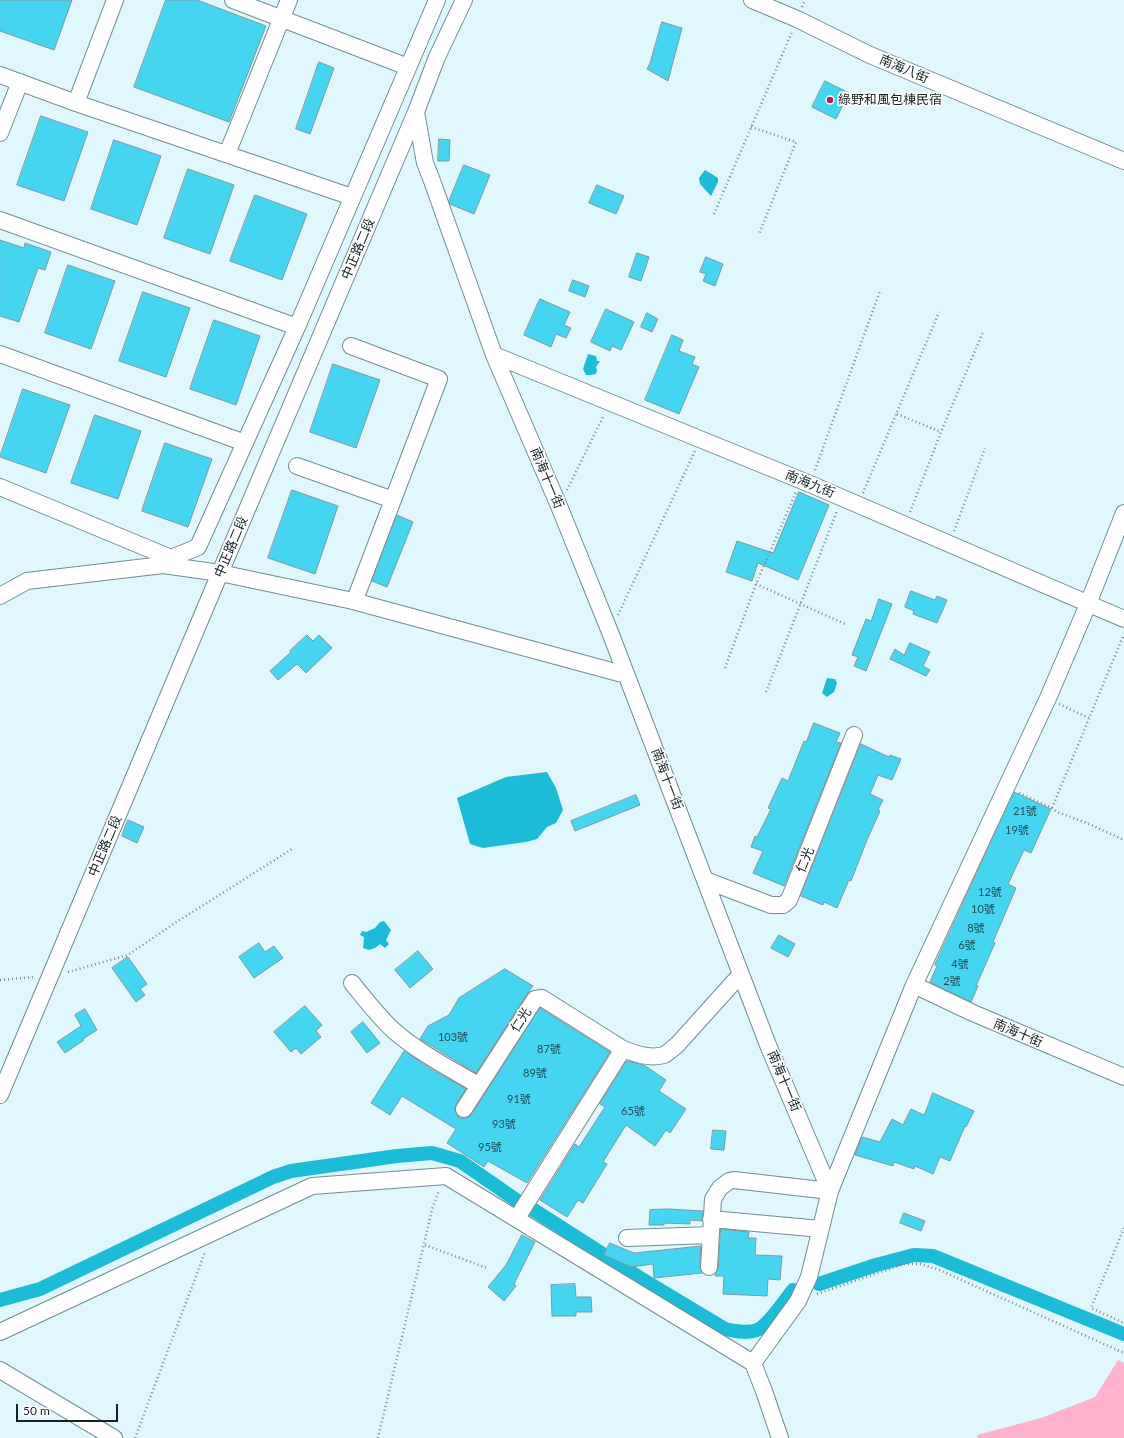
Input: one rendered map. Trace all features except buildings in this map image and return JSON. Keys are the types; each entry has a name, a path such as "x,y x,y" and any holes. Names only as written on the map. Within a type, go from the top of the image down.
{"street":[{"path":"76,103 115,0"},
{"path":"233,0 408,67"},
{"path":"227,154 289,0"},
{"path":"0,488 170,558 198,547 297,327 437,0"},
{"name":"中正路二段","path":"0,1095 416,112 437,57 464,0"},
{"name":"南海八街","path":"752,0 797,19 870,55 1124,161"},
{"path":"0,75 76,103 352,197"},
{"path":"0,133 20,82"},
{"name":"南海十一街","path":"416,112 425,163 494,355 559,506 610,632 768,1044 830,1191"},
{"path":"0,220 297,327"},
{"path":"351,346 439,379 356,597 353,601"},
{"path":"0,354 245,443"},
{"name":"南海九街","path":"494,355 858,504 1124,619"},
{"path":"297,466 393,500"},
{"path":"753,1363 798,1301 809,1277 830,1191 914,985 1048,698 1088,604 1124,513"},
{"path":"0,596 27,581 163,565 220,574 353,601 626,675"},
{"name":"仁光","path":"705,880 771,905 783,905 789,900 854,735"},
{"name":"仁光","path":"464,1109 535,999 542,998 623,1049 650,1056 664,1054 677,1044 741,974"},
{"path":"352,983 391,1028 400,1036 424,1053 478,1086"},
{"name":"南海十街","path":"914,985 973,1014 1124,1077"},
{"path":"517,1218 623,1049"},
{"path":"0,1332 312,1186 446,1176 753,1363 764,1390 780,1438"},
{"path":"709,1268 713,1199 720,1188 728,1181 734,1180 830,1191"},
{"path":"711,1219 821,1229"},
{"path":"627,1238 710,1235"},
{"path":"0,1370 114,1438"}],"path":[{"path":"714,214 797,19"},
{"path":"752,126 796,142 759,234"},
{"path":"725,668 756,584 805,482 880,291"},
{"path":"858,504 939,312"},
{"path":"905,525 941,432 983,332"},
{"path":"559,506 610,402"},
{"path":"897,414 941,432"},
{"path":"610,632 699,439"},
{"path":"950,543 985,448"},
{"path":"766,692 842,498"},
{"path":"756,584 845,624"},
{"path":"1052,808 1124,634"},
{"path":"1048,698 1090,718"},
{"path":"1006,787 1052,808 1057,812 1087,823 1124,840"},
{"path":"0,980 50,976 128,955 175,923 292,849"},
{"path":"378,1438 425,1245 433,1206 446,1176"},
{"path":"1124,1228 1091,1308 1124,1323"},
{"path":"135,1438 212,1233"},
{"path":"425,1245 487,1268"},
{"path":"798,1301 904,1264 920,1264 937,1269 1124,1352"}],"shaded area":[{"path":"1118,1360 1124,1363 1124,1438 978,1438 977,1435 1041,1418 1095,1397"}],"water":[{"path":"705,170 718,178 718,182 711,196 700,184 699,178"},
{"path":"588,354 596,356 597,361 600,361 596,367 596,374 586,375 583,369"},
{"path":"827,678 835,679 837,683 834,692 827,697 822,693"},
{"path":"547,772 556,788 563,810 556,823 547,827 537,839 526,842 483,848 470,844 457,798 506,777"},
{"path":"384,921 391,930 386,940 389,944 385,948 380,944 369,950 363,948 364,937 360,935 362,931 366,932 375,928 380,922"}],"waterway":[{"path":"0,1300 40,1289 273,1177 291,1171 397,1156 432,1153 460,1161 519,1202"},
{"path":"529,1207 640,1278 725,1329 749,1332 761,1328 771,1318 793,1290"},
{"path":"819,1284 876,1265 914,1255 933,1256 1124,1334"}],"place":[{"name":"綠野和風包棟民宿","path":"830,100"}]}
